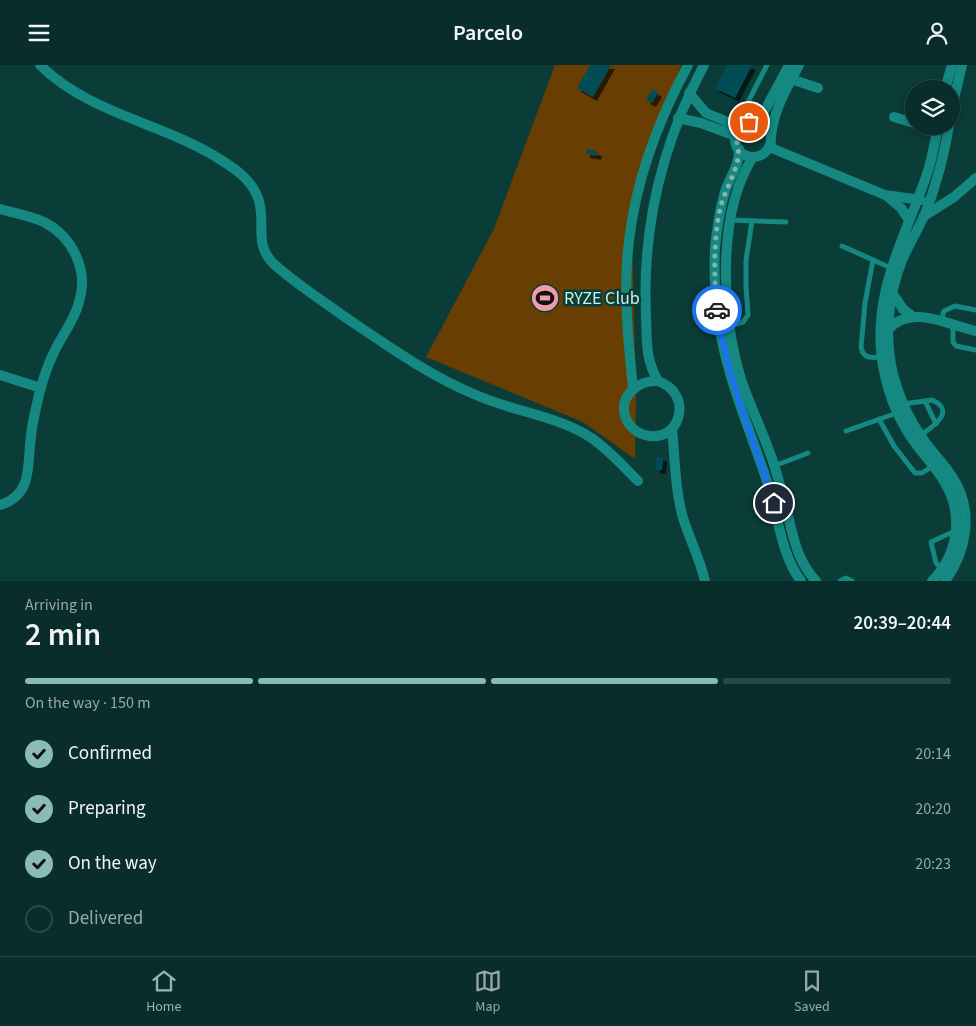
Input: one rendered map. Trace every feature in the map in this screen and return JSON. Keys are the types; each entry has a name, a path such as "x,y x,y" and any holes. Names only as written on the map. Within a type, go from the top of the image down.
{"street":[{"path":"40,65 62,84 80,95 195,145 242,174 252,185 258,199 261,215 260,236 267,255 276,266 348,319 426,369 462,389 585,434 599,443 638,481"},
{"path":"633,389 626,304 629,240 640,185 649,155 669,105 688,65"},
{"path":"658,381 648,360 645,303 647,257 657,188 664,159 678,118 704,65"},
{"path":"756,122 765,110 788,65"},
{"path":"738,149 745,155 753,157 762,154 769,147 775,113 799,65"},
{"path":"948,80 952,65"},
{"path":"958,80 962,65"},
{"path":"792,79 818,88"},
{"path":"689,93 706,113 738,132"},
{"path":"894,117 905,120"},
{"path":"678,118 738,132"},
{"path":"771,136 763,125 756,122 749,122 738,132 737,163 726,190 717,229 715,269 720,332 728,367 774,466 796,549 804,567 816,581"},
{"path":"932,581 942,569 952,551 956,531 955,511 945,482 916,446 900,408 887,386 881,357 881,312 891,268 931,161 938,135"},
{"path":"900,408 889,344 893,293 904,258 930,201 940,167 940,135"},
{"path":"769,147 885,195 896,203 909,220"},
{"path":"753,157 740,182 730,220 726,273 730,326 741,393 786,552 794,571 801,581"},
{"path":"924,215 954,197 976,179"},
{"path":"885,195 930,201"},
{"path":"0,209 44,222 56,229 70,244 79,263 82,276 79,304 54,351 41,388 34,419 28,474 20,492 12,499 0,505"},
{"path":"893,293 899,304 912,316"},
{"path":"889,329 899,320 912,316 940,321 976,331"},
{"path":"0,375 41,388"},
{"path":"658,381 670,387 678,398 680,404 679,417 672,429 660,435 647,436 635,430 626,420 624,407 633,389 644,382 658,381"},
{"path":"672,429 677,486 683,518 701,563 705,581"},
{"path":"910,429 921,436 953,477 965,509 966,531 961,553 945,581"}],"lane":[{"path":"748,102 767,65"},
{"path":"730,220 786,222"},
{"path":"730,326 743,322 748,315 746,260 752,221"},
{"path":"842,246 891,268"},
{"path":"873,260 865,303 861,347 865,356 872,358 881,357"},
{"path":"940,321 944,311 951,307 976,310"},
{"path":"953,325 953,342 956,346 976,351"},
{"path":"925,401 936,424"},
{"path":"846,431 879,419 900,408 925,401 936,401 942,409 940,419 921,436"},
{"path":"879,419 894,447 915,473 922,473 933,466"},
{"path":"774,466 808,453"},
{"path":"942,569 936,563 931,542 956,531"},
{"path":"840,581 848,578 852,581"}],"shaded area":[{"name":"RYZE Club","path":"555,65 681,65 652,153 632,240 636,400 635,459 583,422 426,357 494,229"}],"building":[{"path":"590,65 611,65 593,97 577,88"},
{"path":"727,65 752,65 735,98 715,88"},
{"path":"652,89 658,93 652,103 646,100"},
{"path":"587,149 598,152 597,156 586,154"},
{"path":"656,457 663,457 662,470 656,470"}],"way so far":[{"path":"717,310 715,249 720,210 739,154 736,145 737,132 740,127 749,122"}],"place":[{"name":"RYZE Club","path":"545,298"}],"route":[{"path":"717,310 724,353 730,374 774,503"}]}
